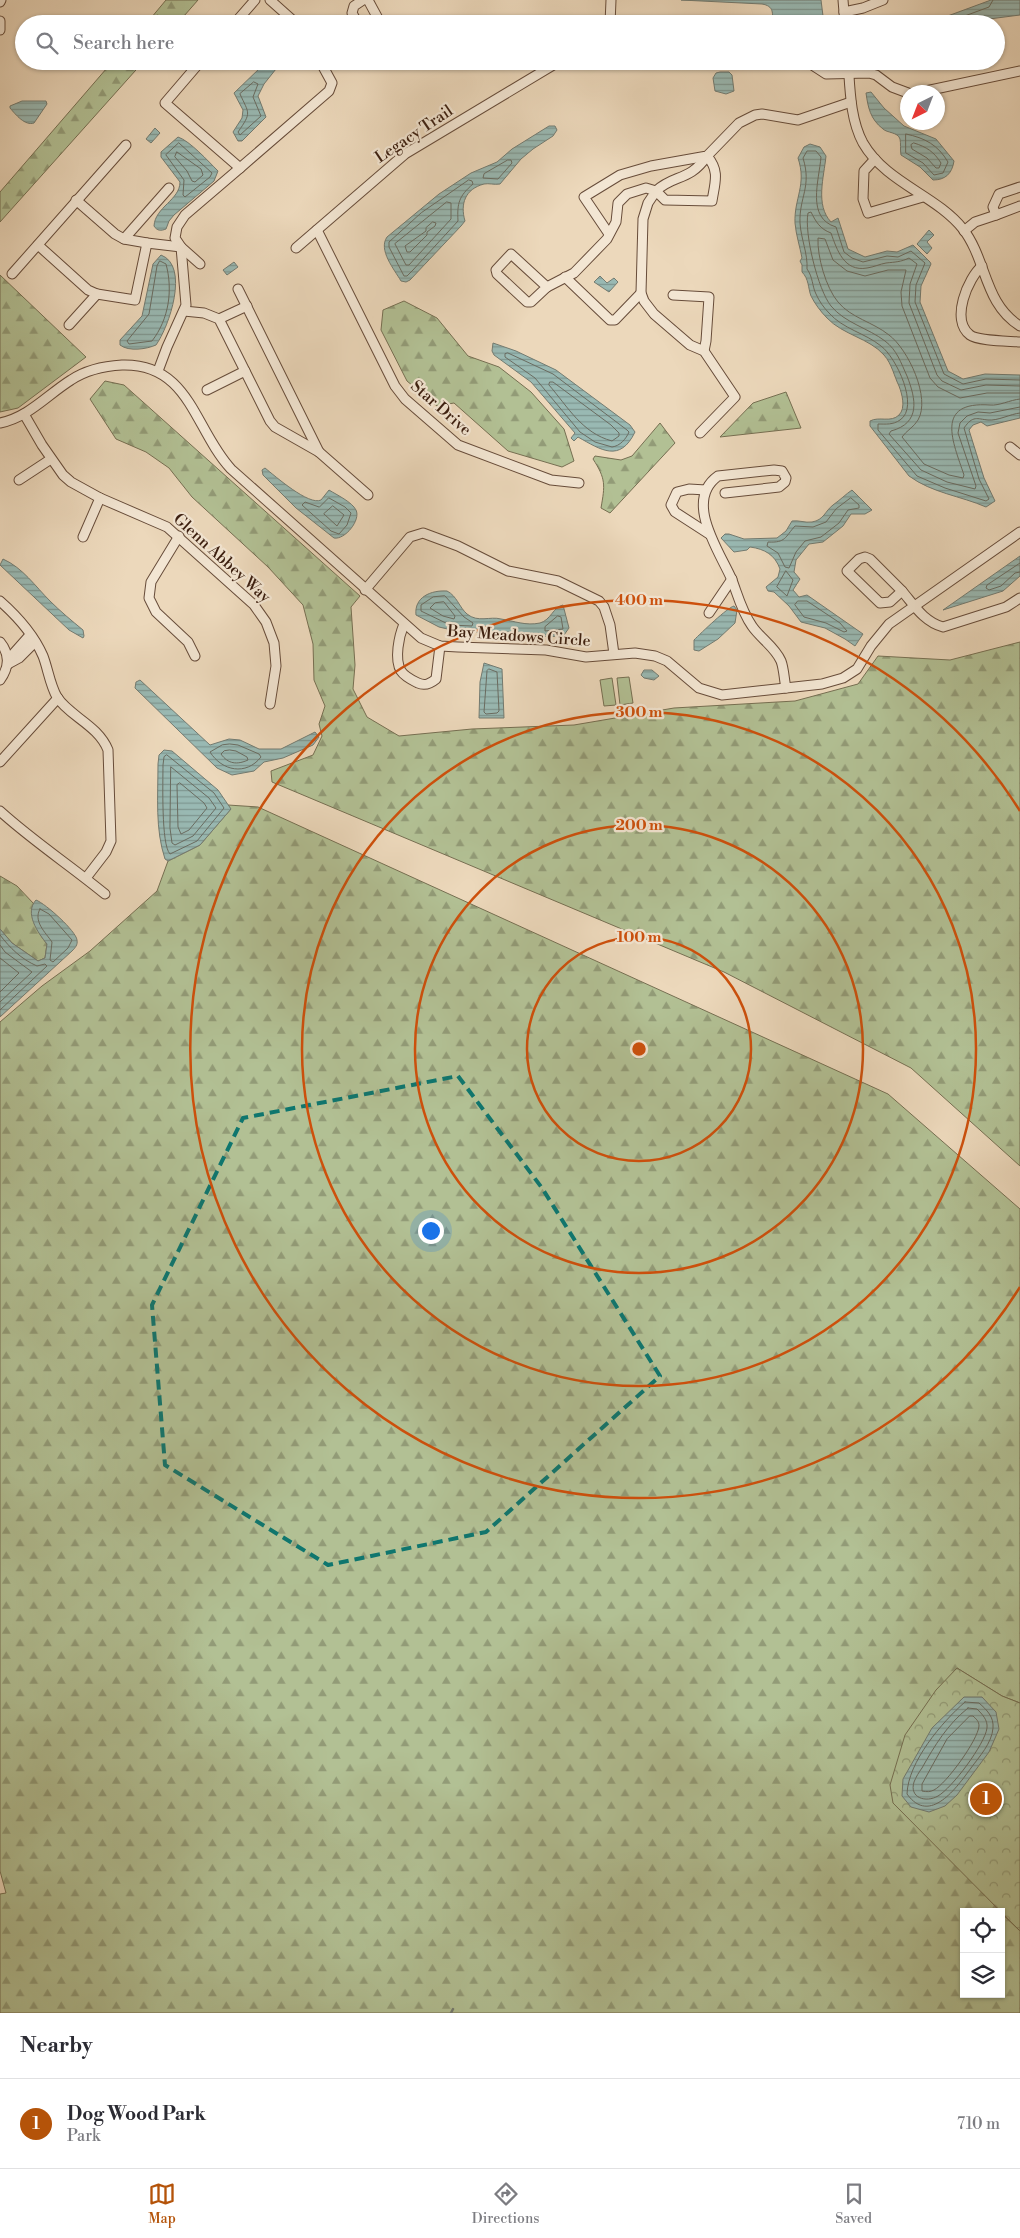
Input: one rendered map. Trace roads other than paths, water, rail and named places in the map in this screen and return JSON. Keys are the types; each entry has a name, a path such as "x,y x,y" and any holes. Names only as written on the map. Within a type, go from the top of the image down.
{"street":[{"path":"242,15 255,0"},
{"path":"270,0 287,15"},
{"path":"353,15 354,6 363,0"},
{"path":"368,0 376,15"},
{"path":"610,0 610,15"},
{"path":"843,0 844,15"},
{"path":"844,12 863,8 883,0"},
{"path":"0,21 0,30"},
{"path":"193,70 165,102 240,168"},
{"path":"200,264 181,247 175,238 180,221 329,91 332,83 325,70"},
{"name":"Legacy Trail","path":"296,248 404,154 545,70"},
{"path":"820,70 826,74 876,75 892,87 900,90"},
{"path":"849,70 851,102 858,132 875,159 923,197 951,216 964,230 977,252 992,294 999,307 1020,326"},
{"path":"945,87 1020,71"},
{"path":"700,434 735,398 704,351 690,345 654,314 644,301 641,293 643,219 648,203 663,184 687,176 701,165 707,156 739,123 755,115 770,115 798,120 851,102"},
{"path":"12,274 126,145"},
{"path":"547,287 511,254 496,270 497,274 527,302 531,302 547,287 574,273 609,234 616,222 618,204 627,194 646,188 656,191 665,200 712,201 716,173 715,165 707,156"},
{"path":"609,234 584,197 620,174 660,164 707,156"},
{"path":"875,159 864,171 864,199 868,213 923,197"},
{"path":"996,215 993,206 996,197 999,194 1020,187"},
{"path":"124,239 169,188"},
{"path":"76,200 115,234 124,239 181,247"},
{"path":"964,230 975,222 1020,206"},
{"name":"Star Drive","path":"316,230 395,386 405,399 450,440 467,450 551,480 579,483"},
{"path":"38,245 88,290 97,294 135,300 147,243"},
{"path":"158,371 166,347 184,311 186,299 181,247"},
{"path":"982,266 974,272 960,311 966,331 973,336 1020,342"},
{"path":"565,277 610,320 615,320 641,293"},
{"path":"238,289 319,452"},
{"path":"69,325 97,294"},
{"path":"672,295 709,298 704,351"},
{"path":"184,311 204,313 219,318 247,306"},
{"path":"219,318 270,421 275,427 319,452 368,495"},
{"name":"Bay Meadows Circle","path":"0,423 15,419 41,404 71,380 84,373 108,366 125,365 158,371 172,380 185,394 212,444 231,469 421,638 440,646 546,650 586,657 635,653 655,656 667,661 699,688 717,694 822,684 850,675 862,663 884,629 915,605 1020,532"},
{"path":"206,390 245,371"},
{"name":"Glenn Abbey Way","path":"24,414 51,458 71,482 100,498 159,522 179,536 254,605 266,622 276,654 270,704"},
{"path":"1010,447 1020,455"},
{"path":"19,480 51,458"},
{"path":"724,493 779,487 785,482 786,478 782,471 774,470 718,476 712,480 706,490 704,516 710,535 732,579 742,609 751,624 781,661 786,688"},
{"path":"706,490 689,489 677,492 671,505 675,512 710,535"},
{"path":"83,537 100,498"},
{"path":"365,590 410,537 423,534 458,546 508,571 558,581 599,601 604,607 610,625 614,654"},
{"path":"179,536 151,582 149,598 156,612 188,642 195,656"},
{"path":"902,591 890,602 880,603 847,571 859,558 865,557 870,559 902,591 929,622 943,627 1006,607 1020,598"},
{"path":"708,613 732,579"},
{"path":"0,601 20,621 33,638 42,654 58,698 97,733 108,750 111,841 106,852 86,878"},
{"path":"404,624 398,644 400,667 407,677 420,684 427,685 436,679 440,646"},
{"path":"0,680 14,653 33,638"},
{"path":"0,642 5,649 8,664"},
{"path":"0,762 58,698"},
{"path":"0,811 25,833 54,852 106,894"}],"water":[{"path":"681,0 821,0 823,15 773,15 771,8 762,4"},
{"path":"991,0 1020,0 1020,15 1005,17 1005,15 950,15"},
{"path":"258,70 275,70 264,84 258,96 266,117 242,141 238,141 233,132 242,118 243,110 234,93"},
{"path":"729,72 732,75 734,91 726,94 715,91 713,78 716,73"},
{"path":"871,92 884,108 900,122 900,130 914,130 936,139 954,161 952,169 947,175 941,179 933,180 920,167 901,155 899,137 883,129 872,117 866,93"},
{"path":"22,101 46,101 47,104 34,123 31,124 21,119 10,108 10,106"},
{"path":"549,126 555,126 557,130 553,136 521,159 500,184 484,184 472,189 468,193 463,209 465,221 410,280 406,282 401,281 391,265 384,248 387,237 439,194 471,173 497,162 512,149"},
{"path":"155,128 160,133 151,143 146,139"},
{"path":"178,137 193,147 218,171 214,181 174,215 166,229 159,230 154,226 155,219 176,194 180,182 161,157 161,152"},
{"path":"810,144 820,147 826,156 822,190 823,207 831,222 838,218 848,249 865,257 887,251 897,252 913,245 930,262 931,264 921,286 920,302 948,371 963,379 985,374 1020,375 1020,418 987,426 981,422 973,425 969,430 984,478 995,501 986,507 927,486 909,476 870,426 870,421 892,419 899,415 903,405 902,397 891,366 884,355 871,344 841,329 827,318 813,299 802,272 800,261 802,258 795,223 801,184 798,158 804,147"},
{"path":"929,230 934,235 927,242 932,248 927,254 917,244"},
{"path":"161,255 170,261 174,271 176,284 171,312 156,345 148,348 128,349 120,345 120,340 142,316 153,264"},
{"path":"234,262 238,267 227,275 223,270"},
{"path":"600,276 607,283 614,278 618,282 609,292 594,282"},
{"path":"493,343 516,351 556,370 630,425 635,432 629,442 623,448 610,451 594,446 578,437 574,441 571,438 575,433 531,382 494,355 492,351"},
{"path":"265,468 292,489 309,499 321,500 329,490 344,499 356,510 357,514 354,524 343,536 334,538 296,508 263,475 262,470"},
{"path":"852,490 872,510 865,514 851,514 843,526 823,542 809,544 796,560 794,572 800,579 793,590 799,597 807,595 863,634 855,646 825,628 801,622 789,606 774,592 768,591 766,587 778,577 780,569 772,556 760,549 750,547 747,550 734,552 721,538 725,534 729,534 744,539 777,538 786,531 792,521 816,521"},
{"path":"1020,556 1020,576 1003,591 943,610"},
{"path":"3,559 23,572 54,605 83,630 83,638 69,630 0,565"},
{"path":"447,591 467,614 480,619 497,618 525,624 535,624 547,619 557,608 563,605 569,628 564,635 549,637 517,632 460,632 439,627 416,615 416,609 421,599 430,593"},
{"path":"734,606 737,610 735,623 718,639 699,651 694,650 694,640 721,615"},
{"path":"484,663 502,669 504,718 479,718 480,682"},
{"path":"644,670 652,670 659,676 654,680 644,678 641,675"},
{"path":"140,680 210,745 229,739 240,740 259,749 281,749 315,732 319,737 313,745 283,758 264,762 254,771 232,775 217,768 135,688 136,682"},
{"path":"164,750 172,751 218,790 231,809 200,845 168,861 165,859 162,848 158,812 158,764 159,755"},
{"path":"36,900 66,924 75,936 77,945 0,1017 0,929 12,943 38,961 45,958 47,944 36,929 31,911"},
{"path":"964,1697 982,1697 996,1712 999,1729 989,1752 957,1795 945,1806 929,1812 911,1807 902,1796 903,1779 932,1728"}],"waterway":[{"path":"451,2013 453,2009"}],"place":[{"name":"Dog Wood Park","path":"986,1799"}]}
